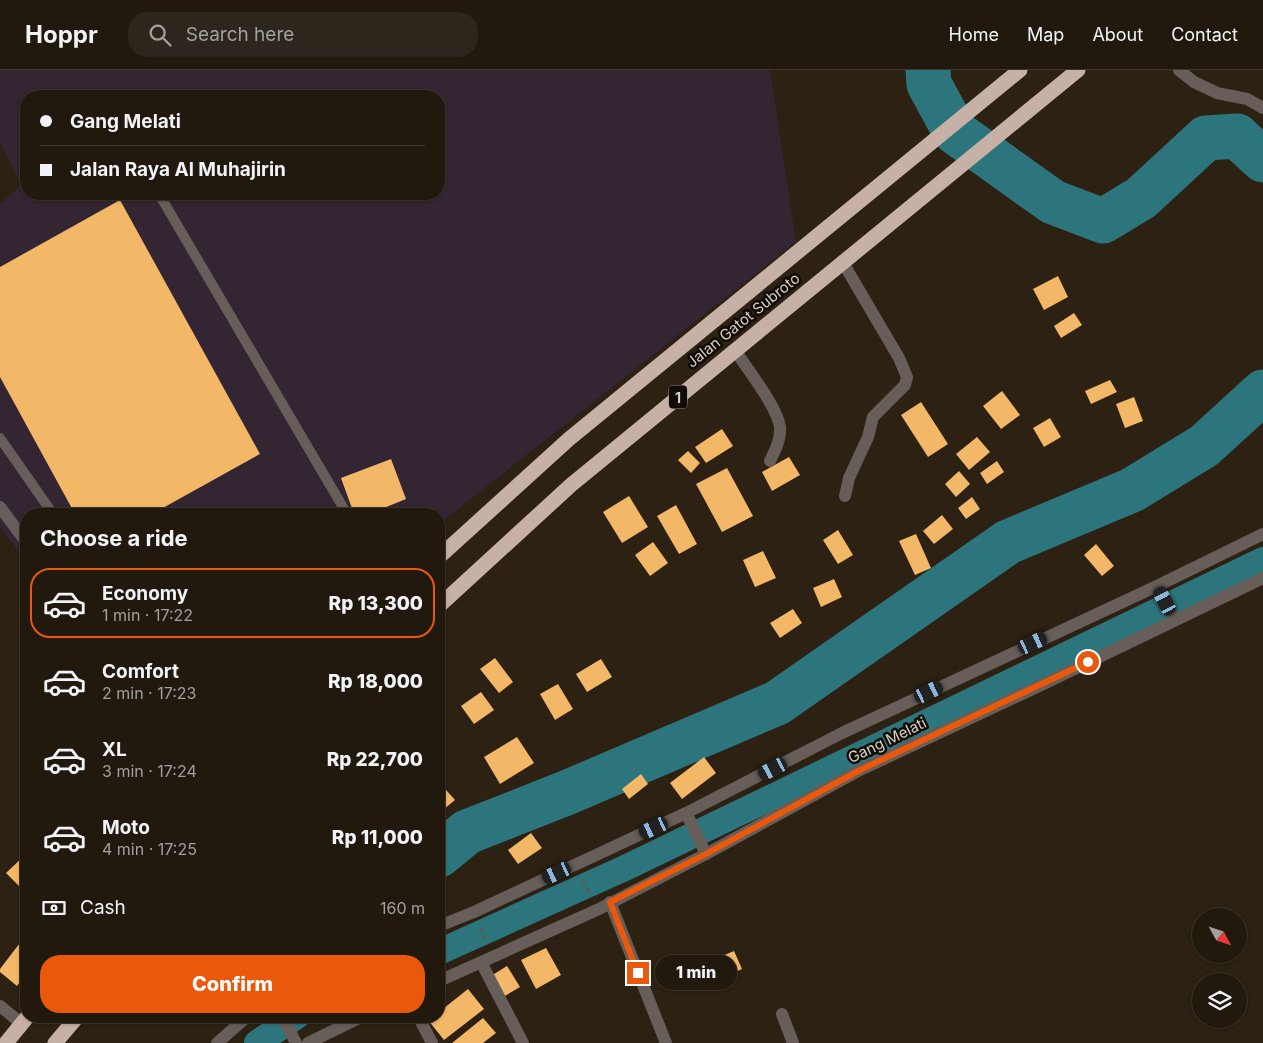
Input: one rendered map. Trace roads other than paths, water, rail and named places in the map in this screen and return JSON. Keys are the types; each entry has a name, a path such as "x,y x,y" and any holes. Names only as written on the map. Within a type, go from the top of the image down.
{"highway":[{"name":"Jalan Gatot Subroto","path":"445,600 570,485 1078,70"},
{"name":"Jalan Gatot Subroto","path":"445,552 569,439 1016,74"},
{"path":"6,1043 23,1023"},
{"path":"56,1043 72,1023"}],"street":[{"path":"1179,70 1194,82 1217,93 1247,99 1263,108"},
{"path":"842,261 899,358 906,377 905,385 873,417 868,436 849,478 845,496"},
{"path":"735,350 776,415 780,428 776,450 770,461"},
{"path":"0,507 20,534"},
{"path":"445,924 687,815 842,734 1159,588 1263,534"},
{"name":"Gang Melati","path":"445,978 610,902 703,849 860,770 1035,688 1173,615 1263,578"},
{"path":"1159,588 1173,615"},
{"path":"687,815 703,849"},
{"path":"610,902 666,1043"},
{"path":"481,962 523,1043"},
{"path":"0,1006 20,1017"},
{"path":"782,1014 793,1043"},
{"path":"216,1043 240,1023"},
{"path":"286,1023 296,1043"},
{"path":"308,1043 349,1023"},
{"path":"422,1023 432,1043"}],"lane":[{"path":"163,200 343,508"},
{"path":"0,438 49,508"}],"waterway":[{"path":"928,70 929,84 955,132 1053,202 1103,221 1141,198 1206,138 1237,136 1263,160"},
{"path":"445,850 467,832 566,793 777,703 1008,542 1132,490 1204,446 1263,392"},
{"path":"445,949 625,868 1263,560"},
{"path":"257,1043 287,1023"}]}
